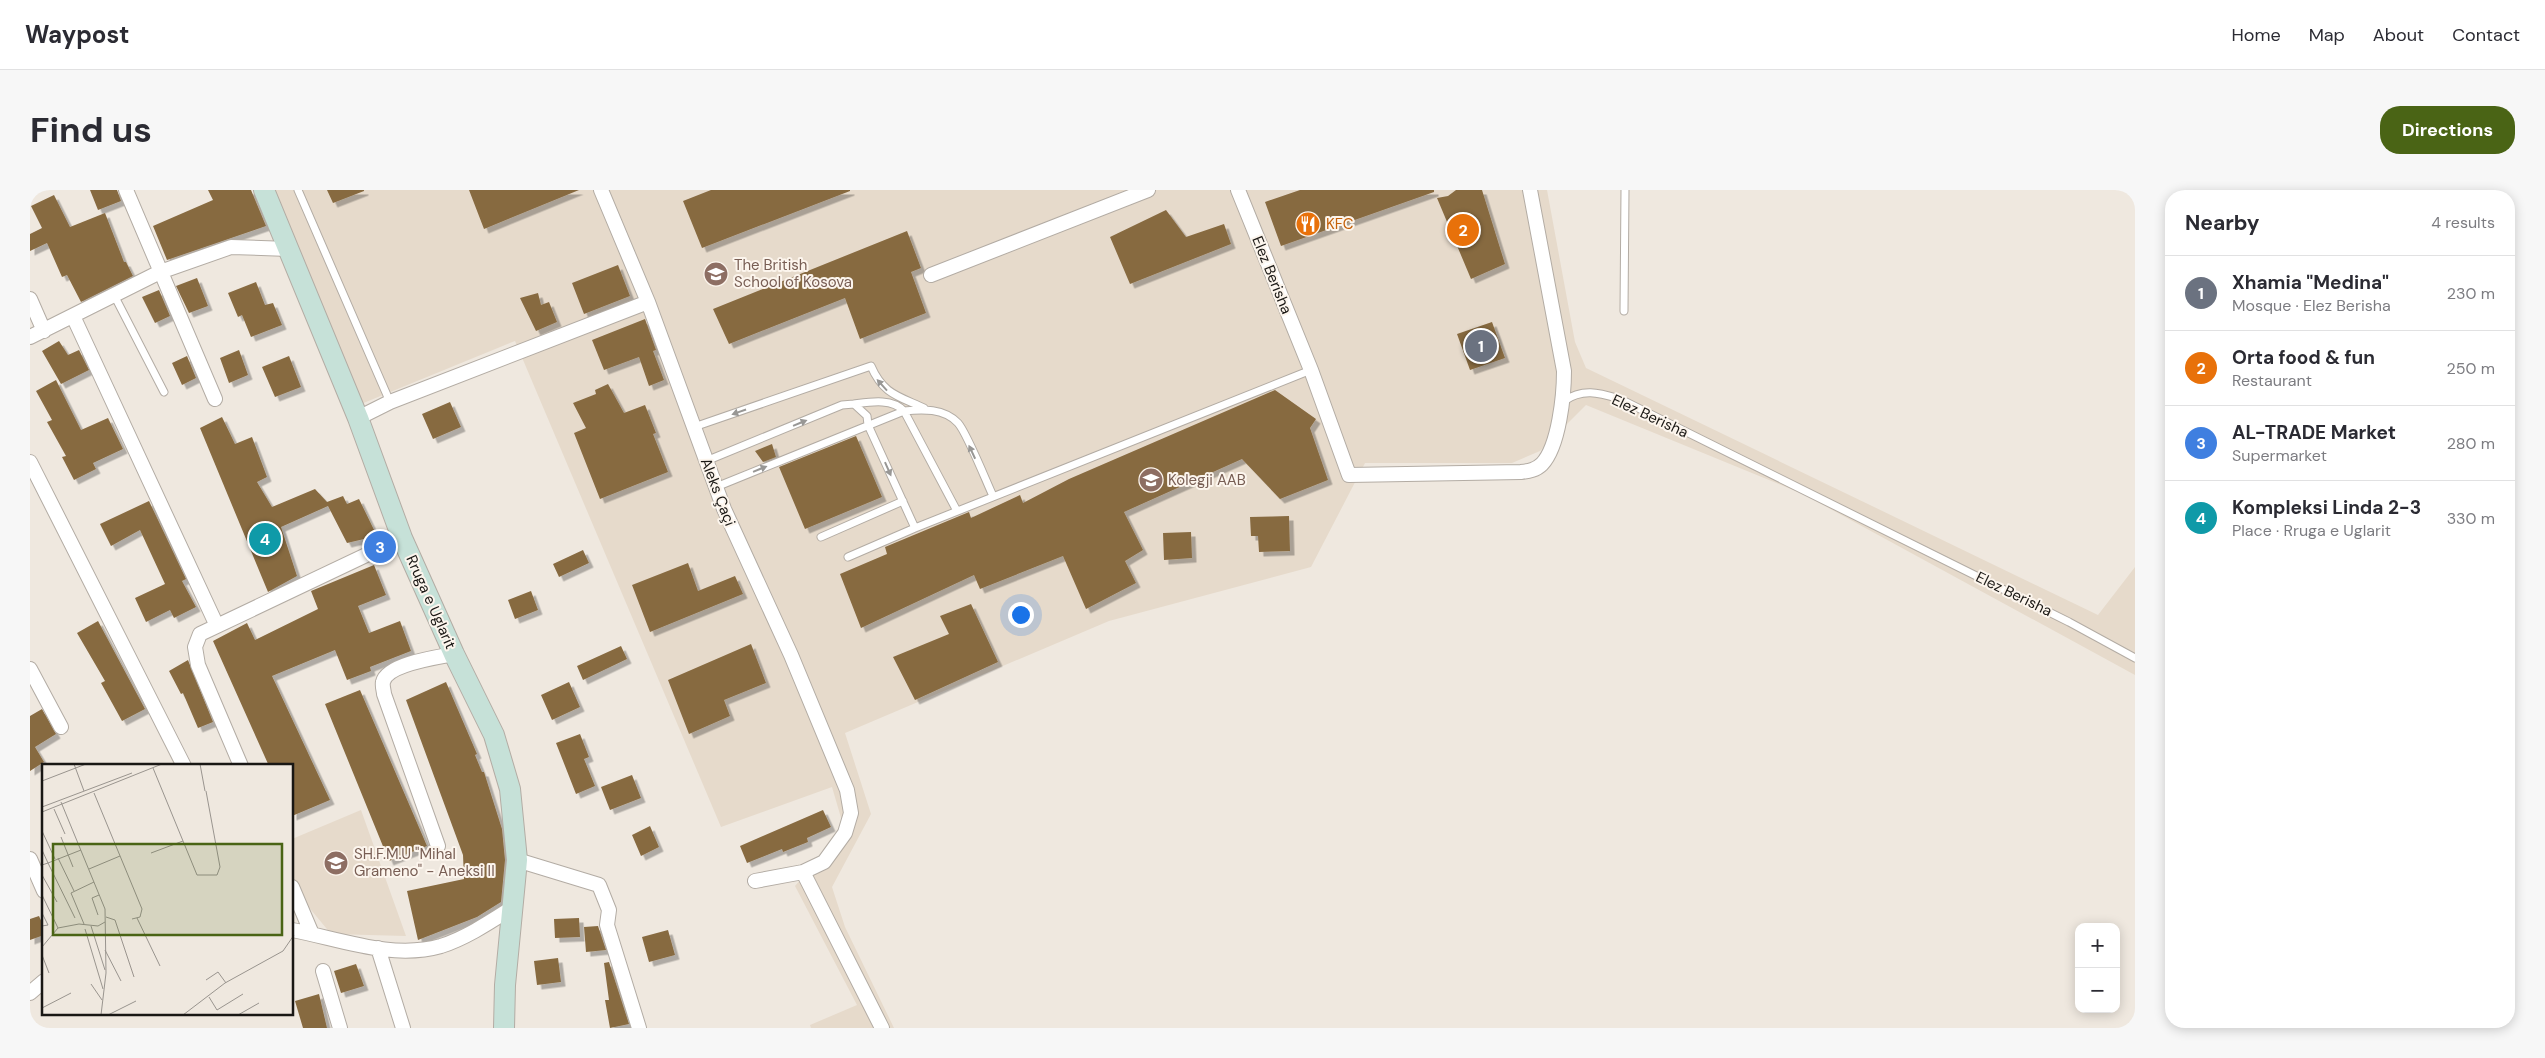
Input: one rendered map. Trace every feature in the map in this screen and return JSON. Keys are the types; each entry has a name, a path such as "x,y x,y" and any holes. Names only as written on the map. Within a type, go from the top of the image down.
{"street":[{"path":"126,190 215,399"},
{"name":"Rruga e Uglarit","path":"264,190 358,418 402,538 454,654 494,735 510,789 517,860 505,986 504,1028"},
{"name":"Aleks Çaçi","path":"601,190 648,302 715,487 746,560 791,655 847,790 851,813 845,833 824,862 803,872 756,881"},
{"path":"931,275 1148,190"},
{"name":"Elez Berisha","path":"1238,190 1311,370 1349,475 1533,470 1542,464 1549,452 1564,401"},
{"path":"1530,190 1564,371 1564,401"},
{"path":"30,337 160,272 231,247 289,249"},
{"path":"30,299 44,331"},
{"path":"358,418 390,402 648,302"},
{"path":"73,316 218,626"},
{"path":"30,462 183,764"},
{"path":"240,764 198,665 195,647 200,634 402,538"},
{"path":"438,846 384,694 383,682 389,674 417,661 454,654"},
{"path":"30,669 62,727"},
{"path":"30,859 42,886"},
{"path":"517,860 599,885 609,910 607,925 640,1028"},
{"path":"803,872 882,1028"},
{"path":"294,892 312,934"},
{"path":"294,930 392,951 440,946 475,930 512,908"},
{"path":"378,948 403,1028"},
{"path":"323,971 340,1028"},
{"path":"30,994 42,983"}],"lane":[{"path":"298,190 390,402"},
{"path":"1624,311 1625,190"},
{"path":"114,295 164,392"},
{"path":"694,427 871,366 878,381 887,390 924,409 943,413 958,423 993,496"},
{"path":"848,557 993,496 1311,370"},
{"name":"Elez Berisha","path":"1564,401 1578,393 1593,392 1620,399 2069,622 2135,658"},
{"path":"706,460 842,405 886,402 899,406 904,411 957,511"},
{"path":"854,404 867,416 868,425 914,528"},
{"path":"715,487 904,411 924,409"},
{"path":"821,537 903,501"}],"shaded area":[{"path":"271,190 1547,190 1575,342 1586,368 2098,615 2135,567 2135,675 1803,494 1586,405 1540,451 1512,463 1365,463 1311,567 1109,621 845,733 871,814 832,887 845,927 894,1028 811,1028 810,1025 857,1005 795,886 844,828 832,787 721,827 515,341 361,404"},
{"name":"SH.F.M.U \"Mihal Grameno\" - Aneksi II","path":"361,810 406,936 331,934 294,889 294,838"}],"building":[{"path":"90,190 117,190 121,201 98,210"},
{"path":"208,190 251,190 266,226 167,260 153,226 213,200"},
{"path":"327,190 364,190 364,191 333,203"},
{"path":"469,190 579,190 484,229"},
{"path":"711,190 850,191 702,248 683,201"},
{"name":"KFC","path":"1300,190 1434,190 1434,192 1281,246 1265,202"},
{"path":"1456,190 1482,190 1505,264 1471,279 1437,198 1448,196"},
{"path":"54,195 70,227 105,213 124,262 126,262 133,276 81,302 67,275 62,277 47,243 30,251 30,234 42,228 31,206"},
{"path":"1166,210 1186,237 1224,224 1231,244 1130,284 1110,237"},
{"path":"907,231 921,268 911,272 926,313 860,339 845,298 729,344 713,309"},
{"path":"618,265 630,296 584,314 572,283"},
{"path":"197,278 208,306 189,313 176,286"},
{"path":"256,282 265,305 273,303 282,325 251,337 242,315 238,317 228,293"},
{"path":"159,290 170,316 155,323 142,297"},
{"path":"538,293 541,305 549,302 557,322 536,331 520,298"},
{"path":"645,319 656,350 653,351 664,380 649,386 639,357 604,370 592,340"},
{"path":"1492,322 1505,358 1470,370 1457,334"},
{"path":"59,341 68,355 79,350 89,370 61,384 42,351"},
{"path":"239,350 248,375 229,383 220,358"},
{"path":"187,356 196,378 182,385 172,363"},
{"path":"289,356 301,387 275,397 262,367"},
{"path":"56,380 81,430 108,418 123,449 93,463 96,469 74,480 62,457 66,456 47,422 52,420 36,391"},
{"path":"608,384 624,413 645,405 656,433 653,434 668,472 600,499 574,433 586,428 573,403 596,394 595,390"},
{"path":"1275,390 1316,419 1310,428 1328,480 1280,499 1242,459 1124,512 1143,550 1125,561 1136,583 1086,609 1063,556 980,589 974,575 861,628 840,574 887,554 885,547 969,512 971,518 1020,495 1023,503 1069,479"},
{"path":"450,402 461,427 433,439 422,414"},
{"path":"222,417 235,444 252,437 267,477 257,482 272,507 315,489 327,502 343,496 347,504 359,499 377,536 347,543 328,506 281,527 297,576 268,592 200,428"},
{"path":"856,436 882,497 805,529 779,467"},
{"path":"772,444 776,457 763,462 755,451"},
{"path":"149,501 186,579 182,581 196,607 174,618 170,610 146,622 135,598 165,584 140,530 111,546 100,524"},
{"path":"1289,516 1290,551 1259,552 1258,536 1251,536 1250,517"},
{"path":"1191,532 1192,558 1164,560 1163,533"},
{"path":"583,550 589,563 559,577 553,564"},
{"path":"688,563 698,591 735,576 743,594 650,632 632,585"},
{"path":"374,565 386,595 358,606 369,633 400,621 411,651 370,667 371,671 347,680 335,650 272,676 330,800 294,815 294,764 268,764 213,641 247,623 255,640 318,609 311,591"},
{"path":"531,591 538,610 515,619 508,600"},
{"path":"971,604 998,662 915,700 893,657 949,634 940,616"},
{"path":"98,621 145,709 122,721 101,683 105,681 77,633"},
{"path":"751,644 766,683 724,700 730,716 689,734 668,680"},
{"path":"621,646 627,659 583,680 577,666"},
{"path":"188,660 213,722 198,728 183,693 181,694 169,671"},
{"path":"446,682 477,754 475,755 482,772 484,772 502,829 505,860 501,902 477,917 418,940 407,891 464,879 463,855 406,700"},
{"path":"569,682 580,707 552,720 541,695"},
{"path":"360,690 427,846 389,861 325,704"},
{"path":"42,709 56,734 35,747 44,762 30,771 30,716"},
{"path":"580,734 589,757 584,759 595,786 576,794 556,743"},
{"path":"632,775 641,798 610,810 601,787"},
{"path":"823,810 831,827 807,838 808,842 783,852 782,849 747,863 740,846"},
{"path":"650,826 659,847 641,856 632,835"},
{"path":"39,916 42,923 42,936 30,940 30,919"},
{"path":"579,918 580,937 555,938 554,919"},
{"path":"598,926 606,950 586,952 584,927"},
{"path":"668,930 675,955 649,962 642,937"},
{"path":"558,958 561,982 537,985 534,961"},
{"path":"609,962 629,1024 610,1028 605,1000 609,1000 604,963"},
{"path":"356,964 364,986 341,993 334,971"},
{"path":"319,994 327,1028 303,1028 295,1001"}],"place":[{"name":"KFC","path":"1308,224"},
{"name":"Orta food & fun","path":"1463,230"},
{"name":"The British School of Kosova","path":"716,274"},
{"name":"Xhamia \"Medina\"","path":"1481,346"},
{"name":"Kolegji AAB","path":"1151,480"},
{"name":"Kompleksi Linda 2-3","path":"265,539"},
{"name":"AL-TRADE Market","path":"380,547"},
{"name":"SH.F.M.U \"Mihal Grameno\" - Aneksi II","path":"336,863"}]}
